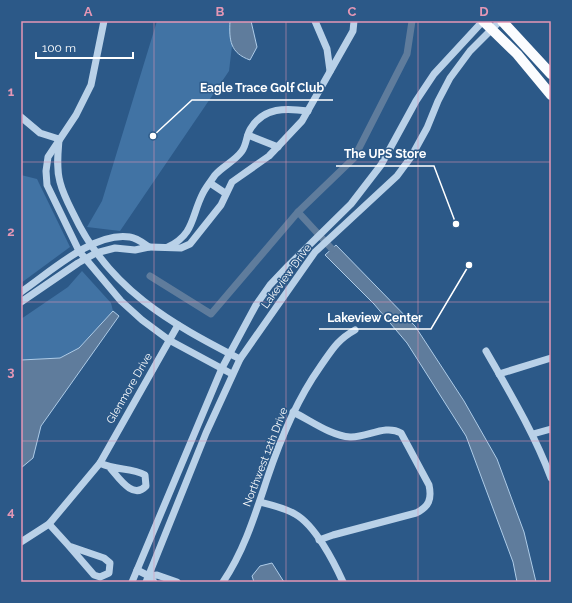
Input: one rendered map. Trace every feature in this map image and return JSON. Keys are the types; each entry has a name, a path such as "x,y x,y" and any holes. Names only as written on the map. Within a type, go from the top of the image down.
{"main road":[{"path":"483,21 517,54 551,94"},
{"path":"501,21 551,74"}],"street":[{"path":"104,21 91,85 76,115 48,157 46,171 48,185 79,251 121,301 142,320 169,340 232,374"},
{"path":"315,21 327,49 330,70"},
{"path":"21,302 96,253 115,248 135,250 149,247 180,248 190,244 221,205 225,193 232,182 261,162 278,147 302,121 353,31 354,21"},
{"name":"Lakeview Drive","path":"132,582 222,368 256,305 270,285 351,204 381,165 416,101 434,74 483,21"},
{"name":"Lakeview Drive","path":"147,579 206,433 240,359 315,252 397,176 411,157 427,128 450,78 470,51 501,21"},
{"path":"166,248 178,242 185,235 196,214 203,192 222,167 242,151 253,125 266,113 278,109 308,111"},
{"path":"21,117 40,134 59,139"},
{"path":"248,135 278,147"},
{"path":"59,139 58,170 60,182 68,204 90,245 96,253 133,293 153,310 240,359"},
{"path":"210,183 225,193"},
{"path":"21,292 79,251 109,238 120,236 137,239 149,247"},
{"name":"Glenmore Drive","path":"21,542 49,524 100,463 178,325"},
{"name":"Northwest 12th Drive","path":"223,582 240,555 293,412 312,379 341,338 355,330"},
{"path":"486,351 533,434 551,478"},
{"path":"499,374 551,358"},
{"path":"293,412 336,434 349,437 360,436 387,429 396,430 401,433 429,485 429,503 424,509 416,513 333,535 320,540"},
{"path":"533,434 551,429"},
{"path":"100,463 111,469 130,489 136,491 142,490 146,486 145,475 139,472 111,469"},
{"path":"260,502 296,514 304,521 320,540 343,582"},
{"path":"49,524 94,575 100,577 109,573 110,563 104,558 69,546"},
{"path":"137,570 147,579 154,582"},
{"path":"147,579 158,575 177,582"}],"shaded area":[{"path":"157,21 235,21 229,71 120,231 87,227 102,201"},
{"path":"230,21 251,21 257,47 250,60 238,54 232,45"},
{"path":"21,175 37,179 70,247 21,283"},
{"path":"336,245 415,326 464,401 497,459 524,532 536,582 517,582 513,562 466,436 407,343 374,304 325,255"},
{"path":"82,271 111,303 113,311 79,348 60,358 21,360 21,319 68,287"},
{"path":"113,311 119,316 41,426 33,458 21,468 21,360 60,358 79,348"},
{"path":"272,563 284,582 254,582 252,576 260,566"}],"waterway":[{"path":"150,276 211,314 298,212 354,158 407,54 412,21"},
{"path":"298,212 332,249"}],"place":[{"name":"Eagle Trace Golf Club","path":"153,136"},
{"name":"The UPS Store","path":"456,224"},
{"name":"Lakeview Center","path":"469,265"}]}
